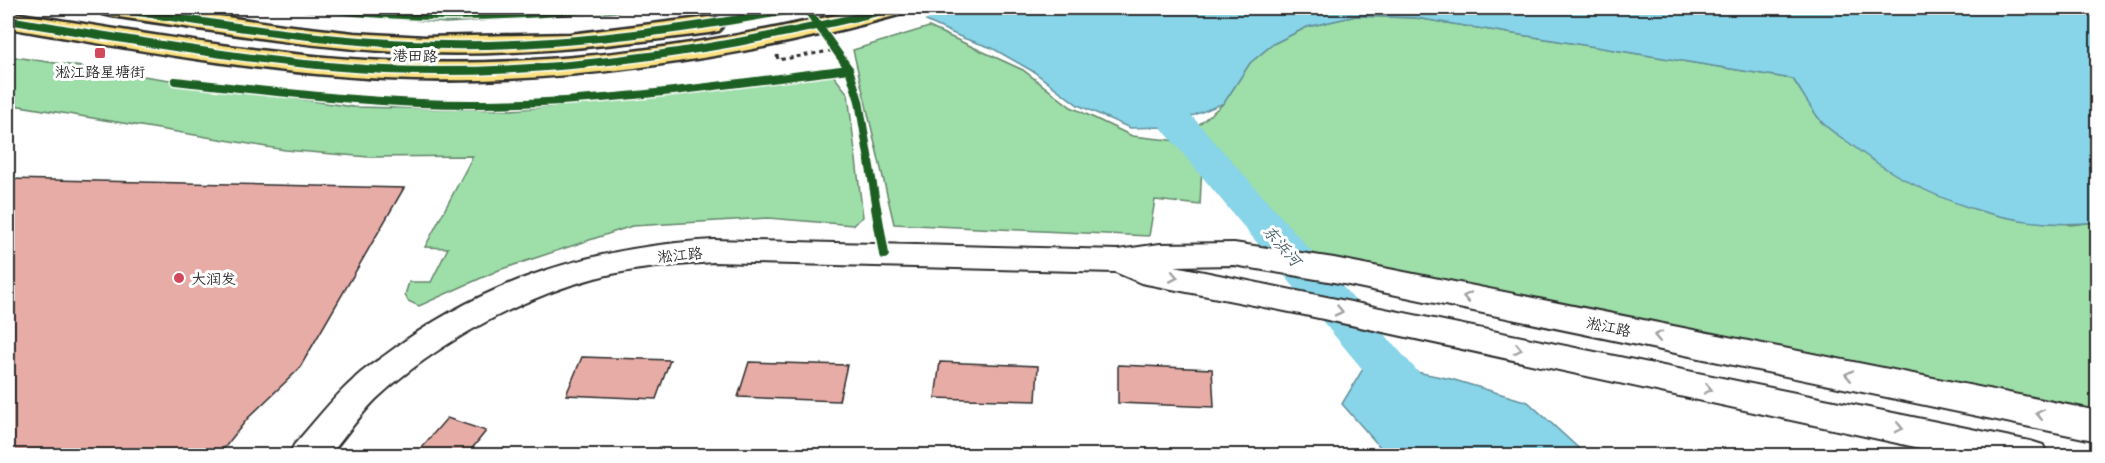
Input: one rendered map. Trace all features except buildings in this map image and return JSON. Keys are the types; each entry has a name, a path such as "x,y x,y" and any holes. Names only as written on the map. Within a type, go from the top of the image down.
{"main road":[{"name":"港田路","path":"112,8 283,33 354,41 424,45 570,42 759,16 800,19"},
{"name":"港田路","path":"8,20 259,58 386,70 440,71 583,65 652,57 800,19 892,8"}],"street":[{"name":"淞江路","path":"307,456 364,390 426,342 493,303 523,290 593,267 666,254 713,251 1118,261 1160,255 1202,253 1263,258 1334,270 2097,426"},
{"name":"淞江路","path":"1118,261 1141,270 2030,456"},
{"path":"1394,323 1410,286"}],"path":[{"path":"830,42 842,60"},
{"path":"778,60 836,50"}],"green space":[{"path":"289,8 644,8 608,13 446,23"},
{"path":"1356,16 1416,18 1793,79 1821,122 2070,225 2097,222 2097,410 1304,252 1198,125 1224,103 1250,63 1273,44 1307,27"},
{"path":"929,27 1023,70 1071,107 1132,136 1178,141 1202,164 1200,205 1155,200 1149,236 894,224 853,50"},
{"path":"8,56 353,107 511,110 678,95 833,75 848,94 863,217 853,225 768,218 632,226 499,270 419,306 408,301 405,295 409,282 431,282 448,248 425,247 473,156 369,157 285,150 8,104"}],"water":[{"path":"898,8 2097,8 2097,222 2065,224 2032,222 2000,216 1937,196 1879,165 1828,128 1813,111 1793,79 1416,18 1356,16 1307,27 1273,44 1250,63 1224,103 1165,127 1130,128 1078,105 1034,72 992,48 963,38"},
{"path":"1367,362 1451,379 1528,402 1586,455 1387,455 1342,404"}],"pier":[{"path":"895,8 961,8 921,22"}],"waterway":[{"name":"东浜河","path":"1179,8 1157,99 1410,394 1476,456"}],"cycle path":[{"path":"112,8 325,38 468,45 580,40 636,34 802,8"},
{"path":"318,8 390,16 460,18 529,15 601,8"},
{"path":"806,8 849,69 859,101 884,254"},
{"path":"8,20 196,50 291,62 385,70 476,71 567,66 657,55 802,30 893,8"},
{"path":"175,81 367,100 483,104 621,96 849,69"}],"place":[{"name":"淞江路星塘街","path":"100,53"},
{"name":"大润发","path":"179,278"}]}
